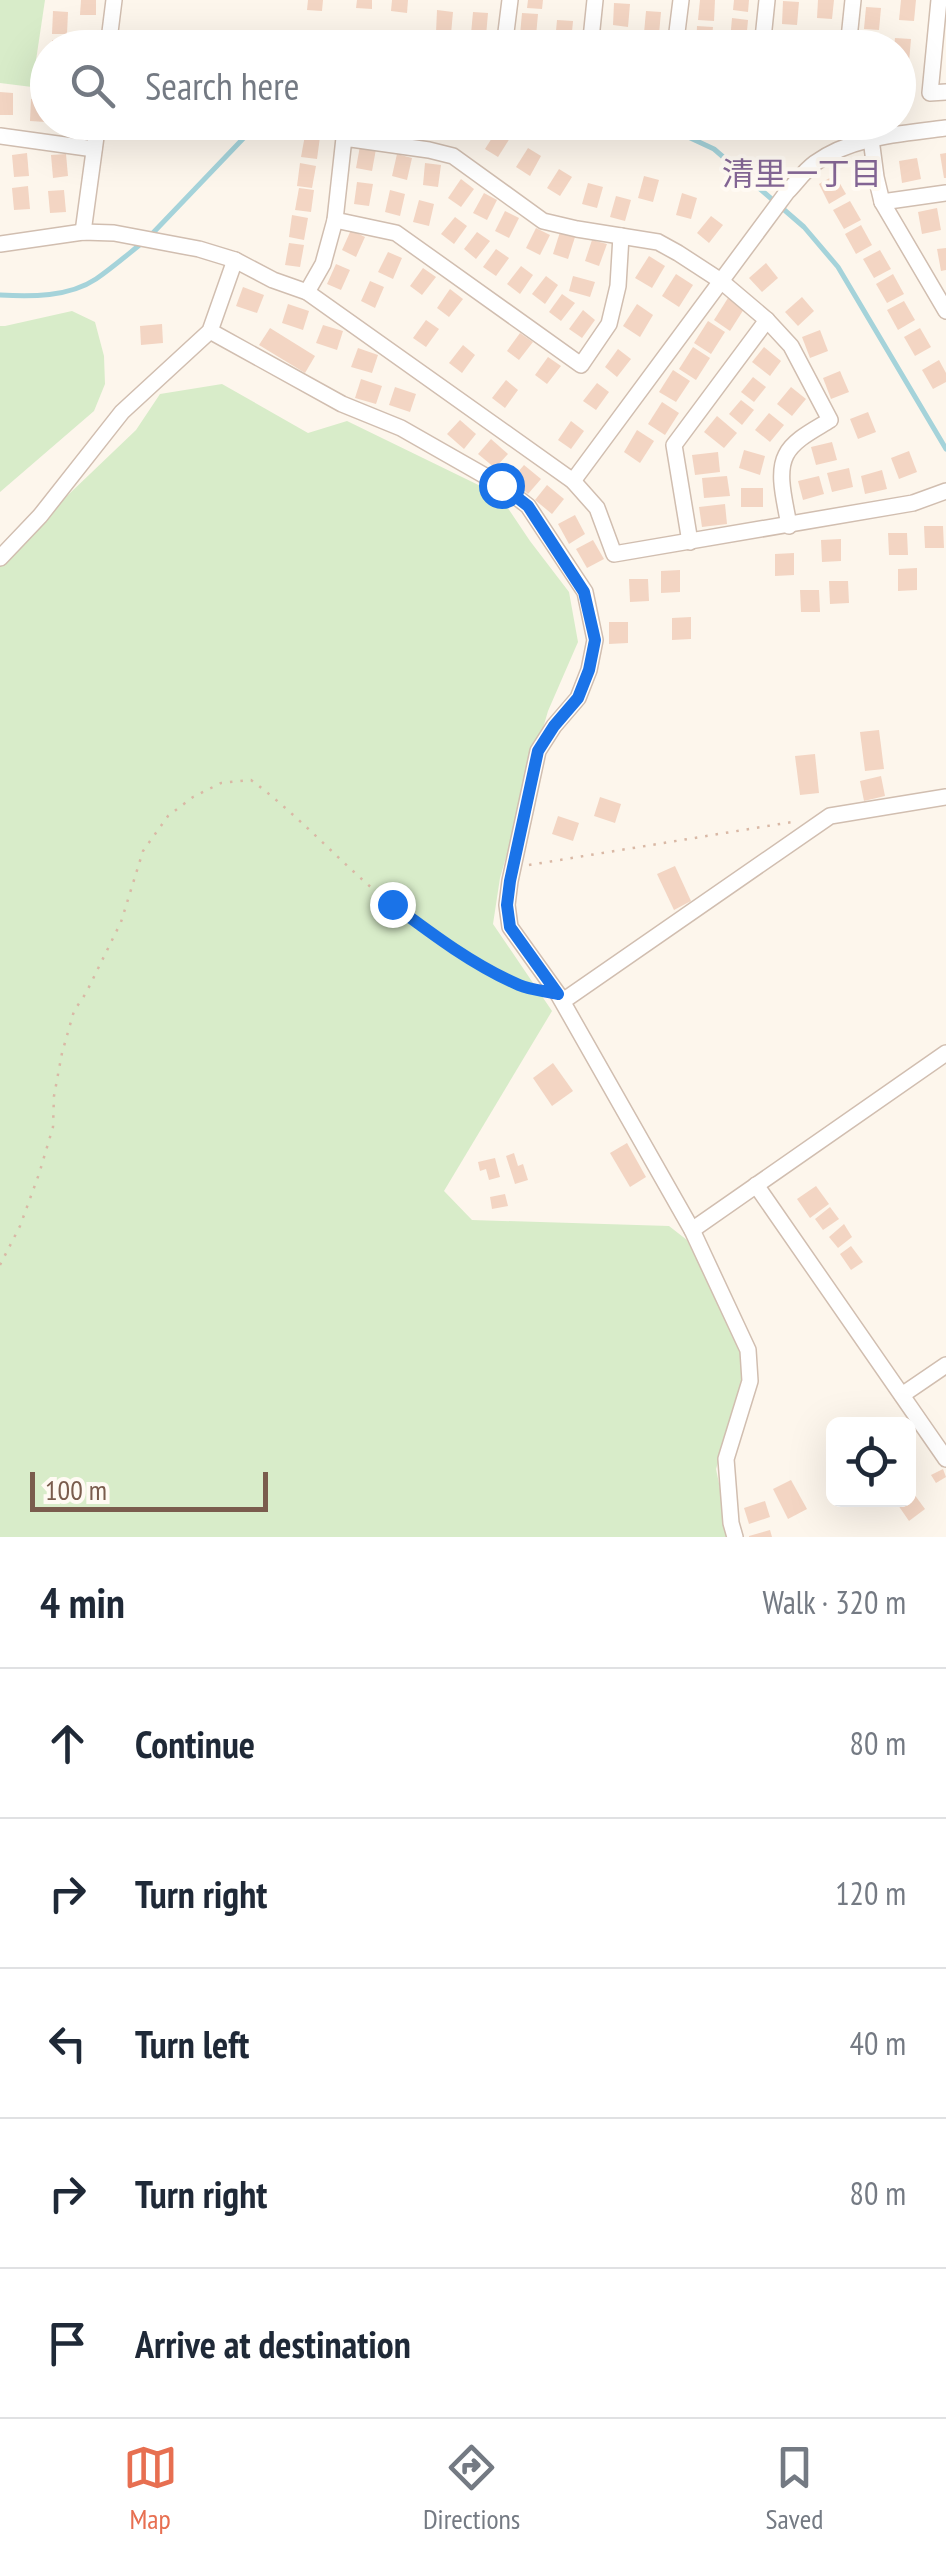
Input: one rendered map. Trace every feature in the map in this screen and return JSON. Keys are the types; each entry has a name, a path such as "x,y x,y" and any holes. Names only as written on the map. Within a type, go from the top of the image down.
{"street":[{"path":"110,30 114,0"},
{"path":"506,30 510,0"},
{"path":"592,30 595,0"},
{"path":"677,30 681,0"},
{"path":"764,30 767,0"},
{"path":"850,30 853,0"},
{"path":"939,0 930,94 946,92"},
{"path":"916,132 946,128"},
{"path":"0,136 94,149"},
{"path":"83,232 95,140"},
{"path":"306,292 323,264 336,220 344,140"},
{"path":"358,140 452,156 543,221 658,242 721,281 767,320 791,346 830,420 796,443 785,456 782,478 790,526"},
{"path":"573,481 787,192 814,164 865,140"},
{"path":"871,140 882,202 938,285 946,312"},
{"path":"882,202 946,194"},
{"path":"336,220 396,233 581,364 609,324 618,286 621,236"},
{"path":"0,244 83,232 114,233 235,260 306,292 573,481 597,508 614,554 913,503 946,491"},
{"path":"0,558 40,516 122,412 210,332 235,260"},
{"path":"690,542 674,445 767,320"},
{"path":"210,332 342,404 401,428 501,485 528,506 584,592 595,640 589,670 578,698 538,751 512,868 507,905 510,927 560,998 692,1230 748,1350 750,1381 726,1459 734,1537"},
{"path":"560,998 830,816 946,797"},
{"path":"692,1230 946,1053"},
{"path":"756,1185 946,1459"},
{"path":"902,1395 946,1364"}],"path":[{"path":"0,1265 20,1226 39,1174 52,1128 54,1096 74,1011 121,922 142,851 168,816 193,796 220,782 251,780 392,904 449,946 523,987 560,998"},
{"path":"512,868 793,822"}],"green space":[{"path":"0,0 45,0 41,30 30,30 30,87 0,83"},
{"path":"72,311 95,322 104,356 105,384 94,411 0,492 0,326"},
{"path":"222,384 308,433 347,421 499,495 569,592 578,642 548,711 500,878 493,924 552,1011 444,1191 472,1220 669,1226 687,1240 740,1348 745,1376 716,1469 730,1537 0,1537 0,560 136,430 160,394"}],"building":[{"path":"81,0 96,0 96,15 80,15"},
{"path":"308,0 323,0 322,11 307,10"},
{"path":"357,0 372,0 372,9 356,8"},
{"path":"392,0 408,0 407,13 391,11"},
{"path":"528,0 543,0 542,9 527,8"},
{"path":"700,0 715,0 714,21 698,20"},
{"path":"734,0 749,0 748,12 733,10"},
{"path":"818,0 834,0 832,19 817,18"},
{"path":"901,0 916,0 914,21 899,20"},
{"path":"783,1 799,2 797,25 782,24"},
{"path":"614,3 630,4 628,27 613,25"},
{"path":"866,7 881,8 879,30 864,29"},
{"path":"437,10 453,12 451,30 436,30"},
{"path":"53,11 68,12 67,30 52,30"},
{"path":"646,11 661,12 659,30 644,30"},
{"path":"473,12 488,13 487,30 471,30"},
{"path":"522,13 538,14 537,30 520,30"},
{"path":"732,18 748,20 747,30 731,30"},
{"path":"557,20 573,21 572,30 556,30"},
{"path":"0,92 13,93 13,115 0,115"},
{"path":"304,140 320,140 317,159 301,157"},
{"path":"491,140 509,140 498,157 485,149"},
{"path":"360,146 376,149 372,171 356,168"},
{"path":"528,148 541,156 530,176 516,167"},
{"path":"27,153 29,176 14,177 12,155"},
{"path":"946,153 946,178 944,178 940,154"},
{"path":"66,154 68,176 53,178 51,155"},
{"path":"397,154 412,158 407,180 392,176"},
{"path":"917,158 921,179 902,183 899,161"},
{"path":"300,163 316,166 312,188 297,186"},
{"path":"425,163 441,165 438,187 423,185"},
{"path":"559,169 572,177 560,196 547,188"},
{"path":"835,175 846,194 829,204 819,184"},
{"path":"644,176 659,180 653,202 638,198"},
{"path":"461,179 474,189 461,207 448,198"},
{"path":"357,182 373,184 369,206 354,204"},
{"path":"588,183 603,187 597,208 582,204"},
{"path":"28,186 30,209 14,210 12,188"},
{"path":"299,188 314,190 311,212 295,210"},
{"path":"64,190 66,212 50,213 48,191"},
{"path":"390,190 405,194 400,216 385,212"},
{"path":"484,193 497,200 487,220 473,213"},
{"path":"682,193 697,198 691,219 676,215"},
{"path":"616,196 631,200 625,221 610,217"},
{"path":"419,200 434,204 429,226 413,222"},
{"path":"850,201 861,220 844,229 833,210"},
{"path":"937,208 941,230 922,234 918,212"},
{"path":"505,211 519,218 509,238 495,231"},
{"path":"292,215 308,218 304,240 289,237"},
{"path":"711,216 723,225 709,243 697,233"},
{"path":"455,217 467,226 454,244 441,234"},
{"path":"861,225 872,245 856,254 845,234"},
{"path":"536,228 550,235 540,255 526,248"},
{"path":"351,230 365,237 356,257 342,250"},
{"path":"477,232 490,241 476,259 464,249"},
{"path":"560,232 575,237 568,259 553,254"},
{"path":"592,240 607,244 599,266 585,261"},
{"path":"289,243 304,245 300,267 285,265"},
{"path":"946,248 946,270 941,271 937,249"},
{"path":"496,249 509,258 496,276 483,267"},
{"path":"880,250 891,269 874,278 863,259"},
{"path":"388,252 402,258 393,279 378,272"},
{"path":"649,256 665,266 652,288 635,278"},
{"path":"766,263 778,278 762,292 749,278"},
{"path":"336,264 350,270 341,290 327,284"},
{"path":"521,266 533,275 520,294 507,284"},
{"path":"423,268 436,277 422,295 410,286"},
{"path":"676,274 693,285 679,307 662,296"},
{"path":"893,274 904,294 887,303 876,284"},
{"path":"546,276 558,285 545,304 532,294"},
{"path":"573,276 595,282 590,297 569,291"},
{"path":"370,281 384,287 375,308 361,301"},
{"path":"243,287 264,295 257,313 236,306"},
{"path":"450,289 463,299 449,317 437,308"},
{"path":"562,294 575,303 561,321 549,312"},
{"path":"802,297 814,311 798,326 785,312"},
{"path":"728,298 744,309 730,331 714,320"},
{"path":"904,301 915,320 898,330 887,310"},
{"path":"288,304 309,311 303,330 282,323"},
{"path":"637,304 653,315 640,337 623,326"},
{"path":"583,310 595,320 582,338 569,329"},
{"path":"426,320 439,329 426,347 413,338"},
{"path":"708,321 725,332 711,354 694,343"},
{"path":"162,324 163,343 141,345 140,326"},
{"path":"323,325 343,331 337,350 316,343"},
{"path":"270,328 315,356 305,373 259,345"},
{"path":"920,328 931,347 915,356 904,337"},
{"path":"820,330 828,351 810,358 802,337"},
{"path":"520,333 533,342 519,360 507,351"},
{"path":"463,345 475,355 462,373 449,363"},
{"path":"693,347 710,358 696,380 679,369"},
{"path":"764,347 781,361 770,376 752,362"},
{"path":"358,348 378,355 372,373 351,367"},
{"path":"618,349 631,359 617,377 605,367"},
{"path":"548,357 561,366 547,384 535,375"},
{"path":"939,360 946,382 933,389 922,370"},
{"path":"673,370 690,381 676,402 659,392"},
{"path":"840,371 849,392 831,399 823,378"},
{"path":"753,377 766,387 754,402 741,392"},
{"path":"361,379 382,386 376,404 355,398"},
{"path":"506,380 518,390 505,408 492,398"},
{"path":"597,383 609,392 596,410 583,401"},
{"path":"395,387 416,394 410,412 389,405"},
{"path":"791,387 806,399 792,416 777,404"},
{"path":"741,400 754,410 742,425 729,414"},
{"path":"662,402 679,413 665,435 648,424"},
{"path":"868,412 876,432 858,439 850,419"},
{"path":"769,413 784,425 770,442 755,430"},
{"path":"717,416 737,433 724,448 704,432"},
{"path":"460,420 476,434 464,449 447,434"},
{"path":"571,421 584,431 571,449 558,440"},
{"path":"637,430 654,441 640,463 624,452"},
{"path":"491,439 508,454 495,468 478,454"},
{"path":"832,442 837,460 816,465 811,447"},
{"path":"744,450 765,456 760,475 739,468"},
{"path":"909,451 917,472 899,479 891,458"},
{"path":"718,452 720,472 695,475 692,455"},
{"path":"524,465 541,479 528,494 512,479"},
{"path":"849,468 853,487 832,492 827,473"},
{"path":"882,470 887,489 865,494 861,476"},
{"path":"727,476 730,496 704,498 702,478"},
{"path":"819,476 824,494 803,500 798,481"},
{"path":"547,485 564,499 552,514 535,500"},
{"path":"741,488 763,488 763,507 741,507"},
{"path":"725,504 727,524 702,527 699,507"},
{"path":"575,515 585,534 569,544 558,524"},
{"path":"924,526 943,526 944,548 925,548"},
{"path":"888,533 907,533 908,555 889,555"},
{"path":"841,539 841,561 822,562 821,540"},
{"path":"593,540 604,559 587,568 576,549"},
{"path":"794,553 794,575 775,576 775,554"},
{"path":"917,568 917,590 898,591 898,569"},
{"path":"680,570 680,592 661,593 661,571"},
{"path":"629,579 648,579 649,601 630,602"},
{"path":"829,581 848,581 849,603 830,604"},
{"path":"800,590 819,590 820,612 801,612"},
{"path":"691,617 691,639 672,640 672,618"},
{"path":"609,622 628,622 628,643 609,644"},
{"path":"879,730 884,769 865,771 860,732"},
{"path":"815,754 819,793 800,795 795,756"},
{"path":"881,776 885,796 864,801 860,781"},
{"path":"600,797 621,804 615,823 594,816"},
{"path":"558,816 579,823 573,841 552,834"},
{"path":"675,866 691,901 674,910 657,874"},
{"path":"553,1063 573,1091 552,1106 533,1078"},
{"path":"627,1143 646,1177 630,1187 610,1153"},
{"path":"514,1153 528,1180 515,1184 506,1156"},
{"path":"495,1158 500,1177 489,1180 486,1169 480,1171 478,1162"},
{"path":"816,1186 829,1204 810,1218 797,1199"},
{"path":"505,1194 508,1206 492,1209 490,1197"},
{"path":"830,1207 839,1219 823,1230 815,1219"},
{"path":"844,1224 852,1237 838,1248 829,1237"},
{"path":"851,1246 863,1262 851,1270 840,1254"},
{"path":"943,1469 946,1477 936,1483 931,1475"},
{"path":"791,1480 807,1509 788,1519 773,1489"},
{"path":"916,1497 925,1509 909,1521 899,1507 916,1507"},
{"path":"765,1501 770,1517 749,1524 744,1508"},
{"path":"770,1530 772,1537 749,1537 749,1536"}],"waterway":[{"path":"150,236 242,140"},
{"path":"695,140 714,149 804,227 838,267 946,449"},
{"path":"0,295 37,296 85,285 142,243"}],"district":[{"name":"清里一丁目","path":"802,173"}],"route":[{"path":"392,904 449,946 491,970 523,987 558,994 510,927 507,905 538,751 578,698 595,640 584,592 528,506 501,485"}]}
